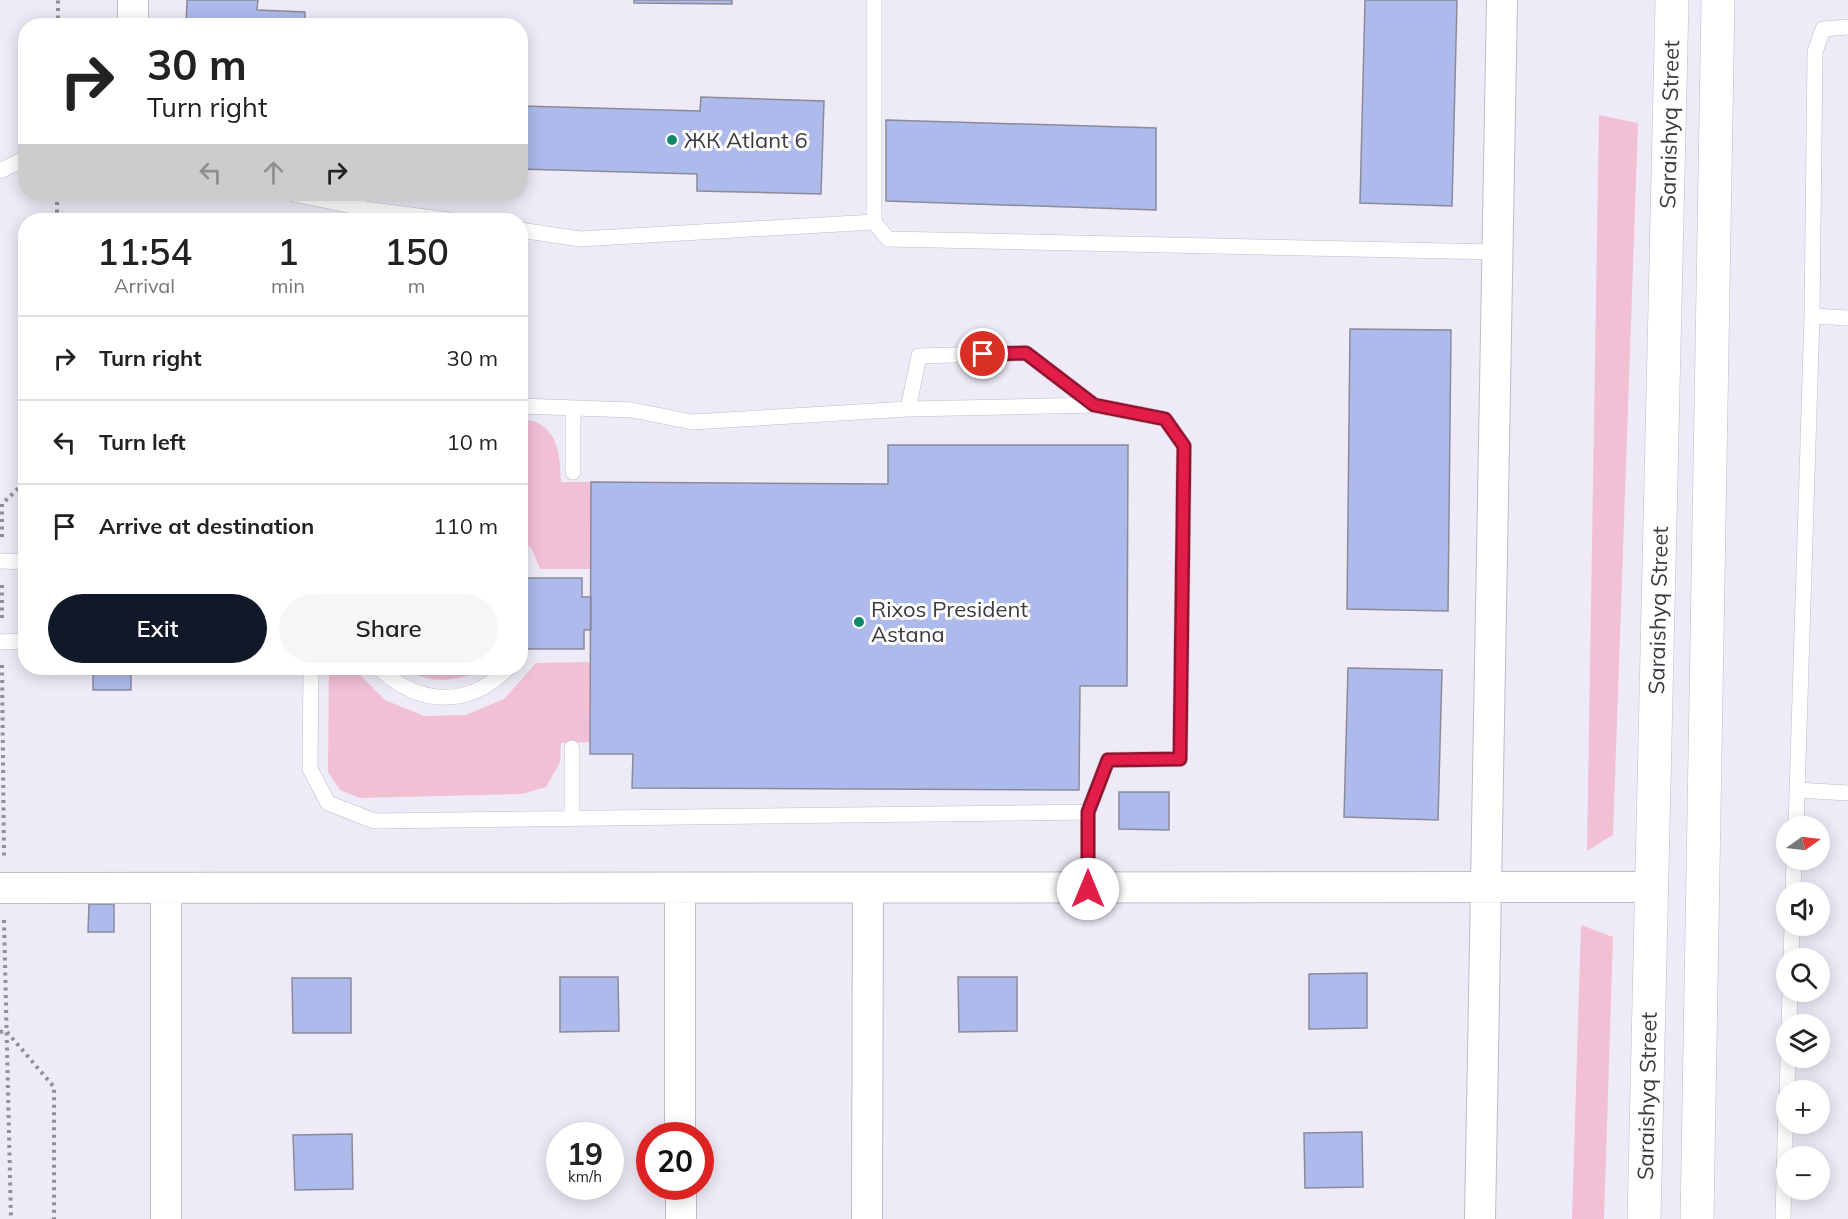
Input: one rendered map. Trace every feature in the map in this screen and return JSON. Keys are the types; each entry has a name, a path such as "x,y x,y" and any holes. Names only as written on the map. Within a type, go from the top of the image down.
{"main road":[{"name":"Saraishyq Street","path":"1644,1219 1671,0"},
{"path":"1697,1219 1718,0"},
{"path":"1645,1140 1659,1183 1659,1219"}],"street":[{"path":"133,18 134,0"},
{"path":"1480,1219 1502,0"},
{"path":"2,888 1650,887"},
{"path":"166,889 166,1219"},
{"path":"680,889 680,1122"},
{"path":"867,1219 868,889"},
{"path":"681,1200 681,1219"}],"lane":[{"path":"874,0 876,121 874,222 888,239 1497,252"},
{"path":"1796,816 1812,316 1815,52 1823,29 1848,27"},
{"path":"0,171 18,162"},
{"path":"328,201 395,213"},
{"path":"528,232 580,239 874,222"},
{"path":"1812,316 1848,318"},
{"path":"908,410 919,356 1026,353 1094,405"},
{"path":"528,406 632,410 692,422 908,410 1094,405 1165,419 1184,446 1180,759 1108,760 1088,812 1088,889"},
{"path":"573,408 573,472"},
{"path":"1,561 18,562"},
{"path":"1,642 18,641"},
{"path":"311,675 310,769 328,803 374,821 1088,812"},
{"path":"387,675 396,684 428,696 462,696 493,683 501,675"},
{"path":"572,748 572,819"},
{"path":"1797,790 1848,793"},
{"path":"1783,1219 1785,1134"}],"path":[{"path":"58,0 58,18"},
{"path":"11,1219 2,888 1,561 2,504 18,489"},
{"path":"0,1032 7,1031"},
{"path":"7,1031 54,1087 54,1219"}],"shaded area":[{"path":"1599,115 1638,123 1613,835 1587,851"},
{"path":"528,420 542,426 554,440 560,460 561,482 591,482 591,569 540,569 532,549 528,545"},
{"path":"591,662 590,742 561,743 560,762 546,787 522,794 360,798 340,790 328,772 329,675 360,675 385,700 424,716 466,715 504,699 525,675 528,675 536,663"},
{"path":"418,675 468,675 444,680"},
{"path":"1581,925 1613,937 1604,1219 1572,1219"}],"building":[{"path":"187,0 258,0 257,10 305,12 305,18 186,18"},
{"path":"634,0 732,0 732,4 634,3"},
{"path":"1365,0 1457,0 1452,206 1360,203"},
{"name":"ЖК Atlant 6","path":"701,97 824,101 821,194 697,191 697,174 528,169 528,106 700,111"},
{"path":"886,120 1156,128 1156,210 886,201"},
{"path":"1350,329 1451,330 1448,611 1347,609"},
{"name":"Rixos President Astana","path":"888,445 1128,445 1127,686 1080,686 1079,790 632,788 633,754 590,754 591,482 888,484"},
{"path":"528,578 582,578 582,597 591,597 591,630 584,630 584,649 528,649"},
{"path":"1348,668 1442,670 1438,820 1344,817"},
{"path":"93,675 131,675 131,690 93,690"},
{"path":"1119,792 1169,792 1169,830 1119,829"},
{"path":"89,904 114,904 114,932 88,932"},
{"path":"1367,973 1367,1028 1309,1029 1309,974"},
{"path":"560,977 618,977 619,1031 560,1032"},
{"path":"958,977 1017,977 1017,1031 959,1032"},
{"path":"292,978 351,978 351,1033 293,1033"},
{"path":"1362,1132 1363,1187 1305,1188 1304,1133"},
{"path":"352,1134 353,1189 295,1190 293,1135"}],"place":[{"name":"ЖК Atlant 6","path":"672,140"},
{"name":"Rixos President Astana","path":"859,622"}],"route":[{"path":"983,354 1026,353 1094,405 1165,419 1184,446 1180,759 1108,760 1088,812 1088,889"}]}
